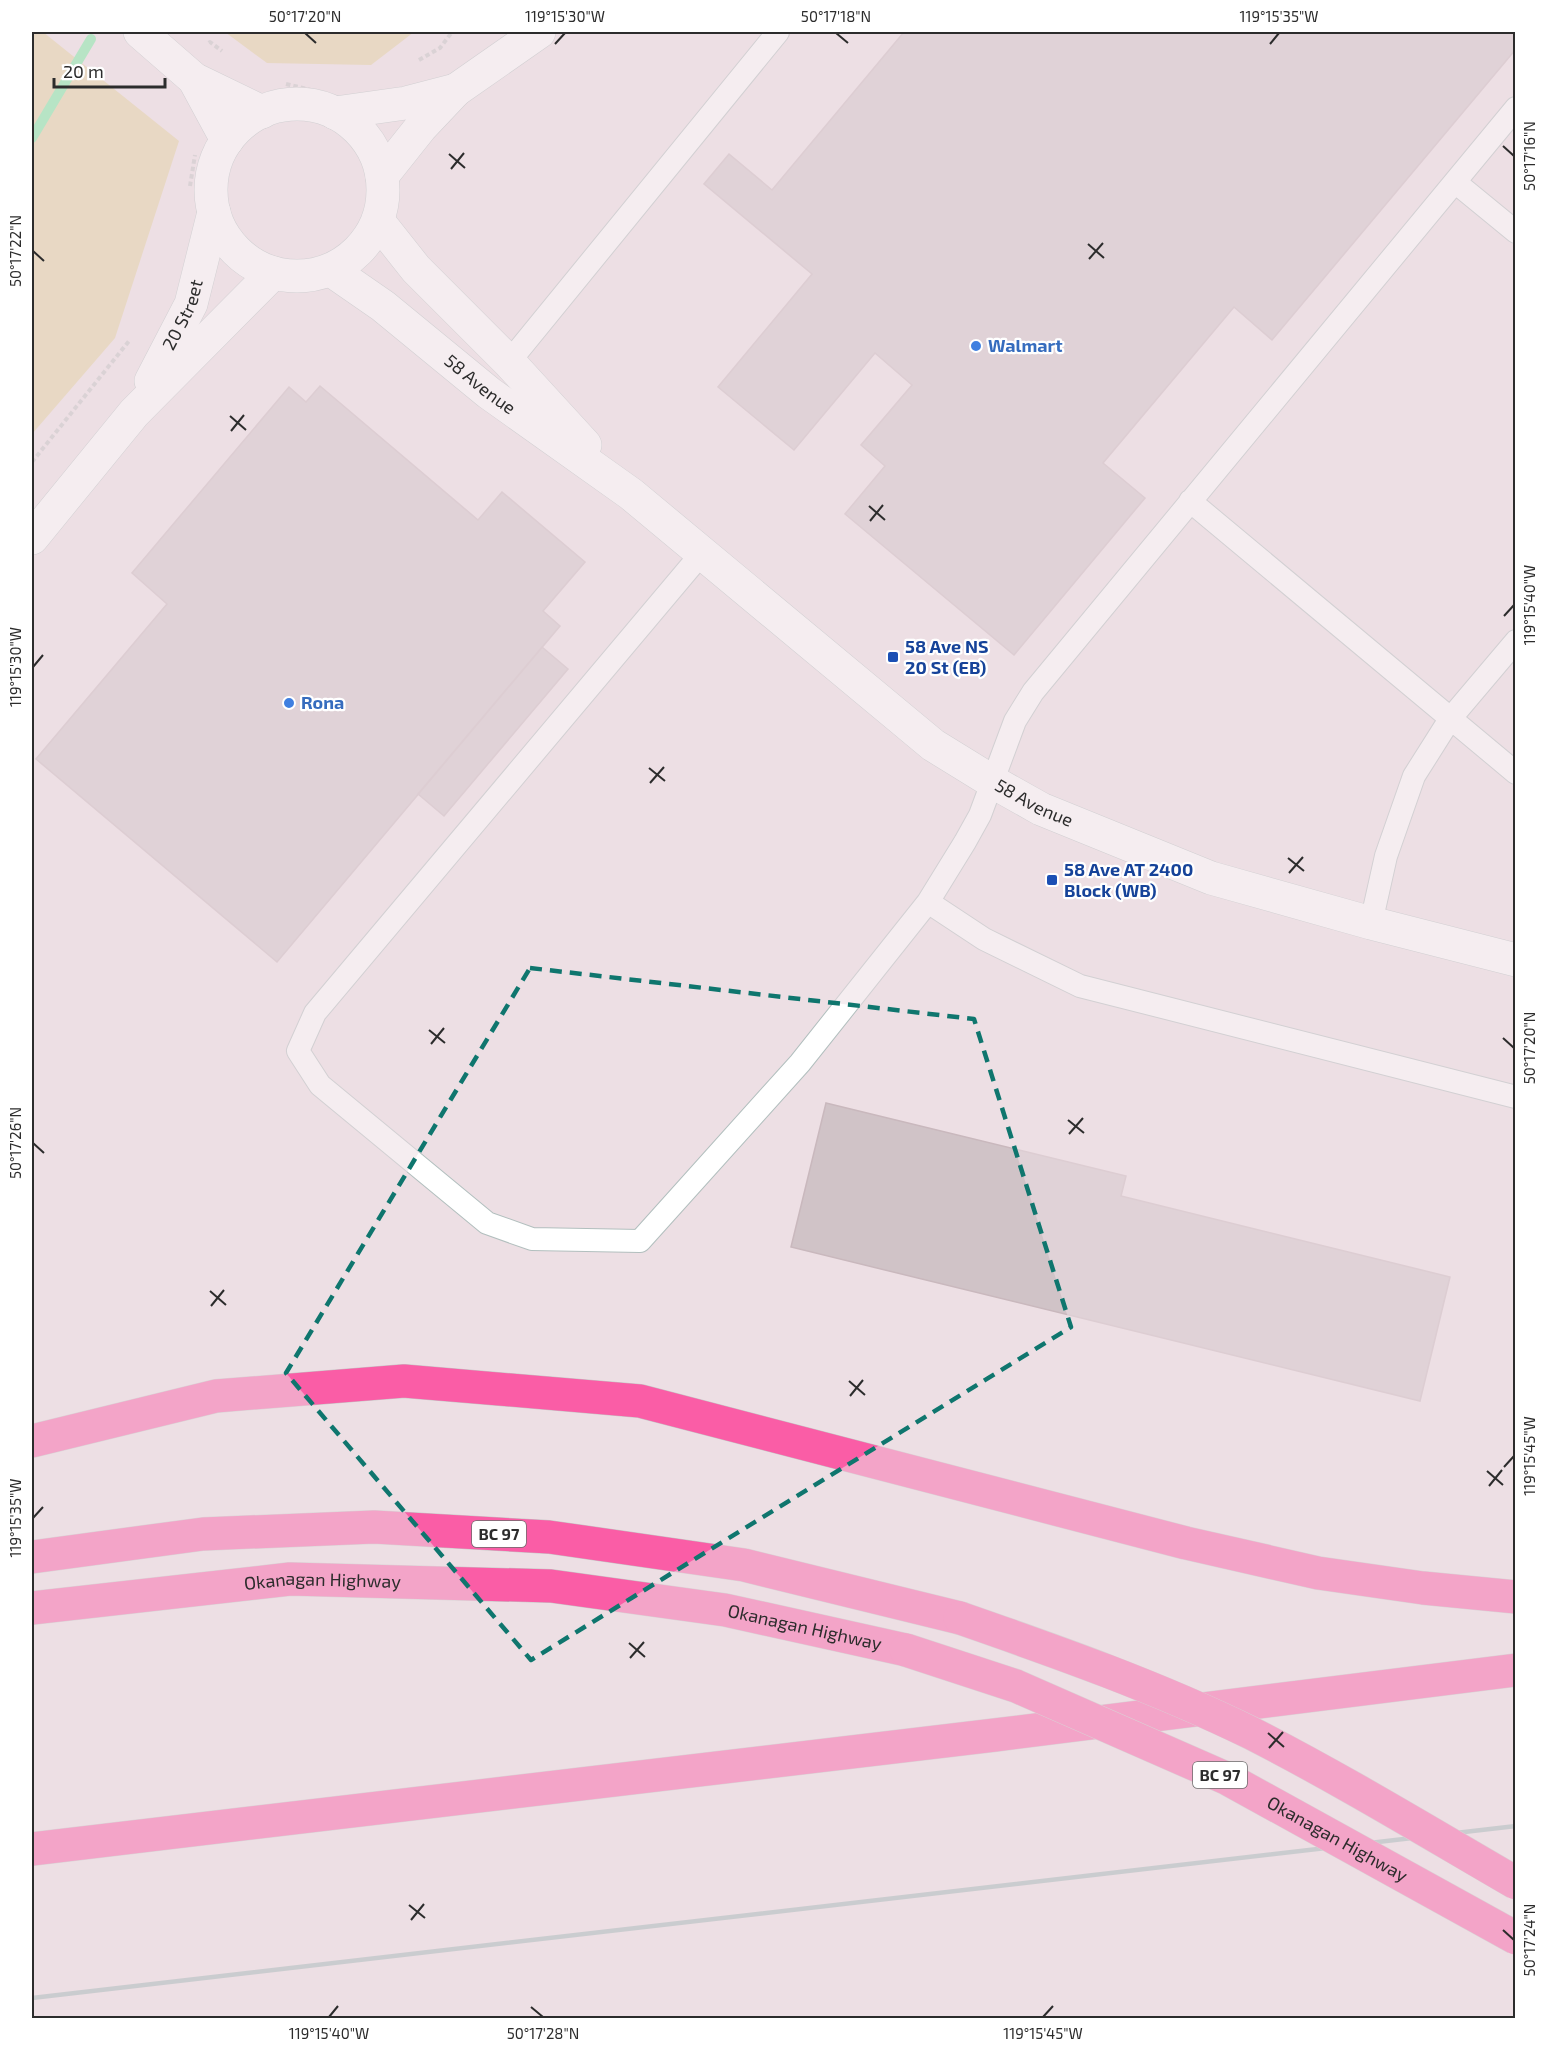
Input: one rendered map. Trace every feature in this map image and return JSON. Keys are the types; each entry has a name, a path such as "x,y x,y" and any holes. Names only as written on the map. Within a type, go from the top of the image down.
{"highway":[{"path":"32,1441 216,1396 404,1382 640,1401 1186,1543 1318,1574 1515,1597"},
{"name":"BC 97","path":"32,1557 214,1533 374,1527 549,1537 744,1565 960,1618 1060,1653 1170,1697 1249,1733 1317,1768 1515,1883"},
{"name":"Okanagan Highway","path":"32,1608 290,1580 551,1586 725,1610 906,1650 1016,1686 1228,1779 1515,1938"},
{"path":"32,1849 1018,1732 1515,1670"}],"street":[{"path":"140,32 194,79 262,112"},
{"path":"382,176 421,127 456,90 539,32"},
{"path":"194,79 227,140"},
{"path":"335,113 406,103 456,90"},
{"path":"286,105 311,105 335,113 357,129 374,150 382,176 383,198 378,221 367,241 351,258 331,270 303,276 273,273 247,260 226,239 214,212 211,187 216,162 227,140 243,124 262,112 286,105"},
{"name":"20 Street","path":"134,413 190,304 214,212"},
{"name":"58 Avenue","path":"378,221 416,269 509,362 631,494"},
{"name":"58 Avenue","path":"331,270 383,306 489,393 631,494 933,744 993,782 1041,809 1211,878 1515,960"},
{"name":"20 Street","path":"32,538 134,413 273,273"}],"lane":[{"path":"509,362 778,32"},
{"path":"702,553 315,1013 298,1051 320,1085 487,1223 532,1239 640,1241 800,1063 928,902 980,815 1015,720 1033,692 1515,108"},
{"path":"1455,182 1515,232"},
{"path":"1190,501 1515,773"},
{"path":"1371,923 1386,856 1414,776 1450,719 1515,641"},
{"path":"928,902 984,939 1080,986 1515,1097"}],"highlighted area":[{"path":"530,968 974,1019 1071,1327 531,1660 286,1373"}],"shaded area":[{"path":"32,32 43,32 179,141 115,338 32,434"},
{"path":"225,32 414,32 371,65 267,63"}],"building":[{"name":"Walmart","path":"904,32 1516,32 1516,49 1272,340 1234,307 1103,463 1145,498 1014,655 845,514 885,466 861,445 912,385 875,353 794,450 718,387 812,274 704,184 729,154 772,190"},
{"name":"Rona","path":"320,386 478,520 502,492 585,562 543,611 560,626 277,962 36,759 167,604 132,573 289,387 306,402"},
{"path":"542,647 568,669 444,816 418,794"},
{"path":"826,1103 1126,1176 1121,1196 1450,1277 1420,1401 791,1247"}],"waterway":[{"path":"32,138 91,39"}],"railway":[{"path":"32,1998 1516,1826"}],"place":[{"name":"Walmart","path":"976,346"},
{"name":"58 Ave NS 20 St (EB)","path":"893,657"},
{"name":"Rona","path":"289,703"},
{"name":"58 Ave AT 2400 Block (WB)","path":"1052,880"}]}
